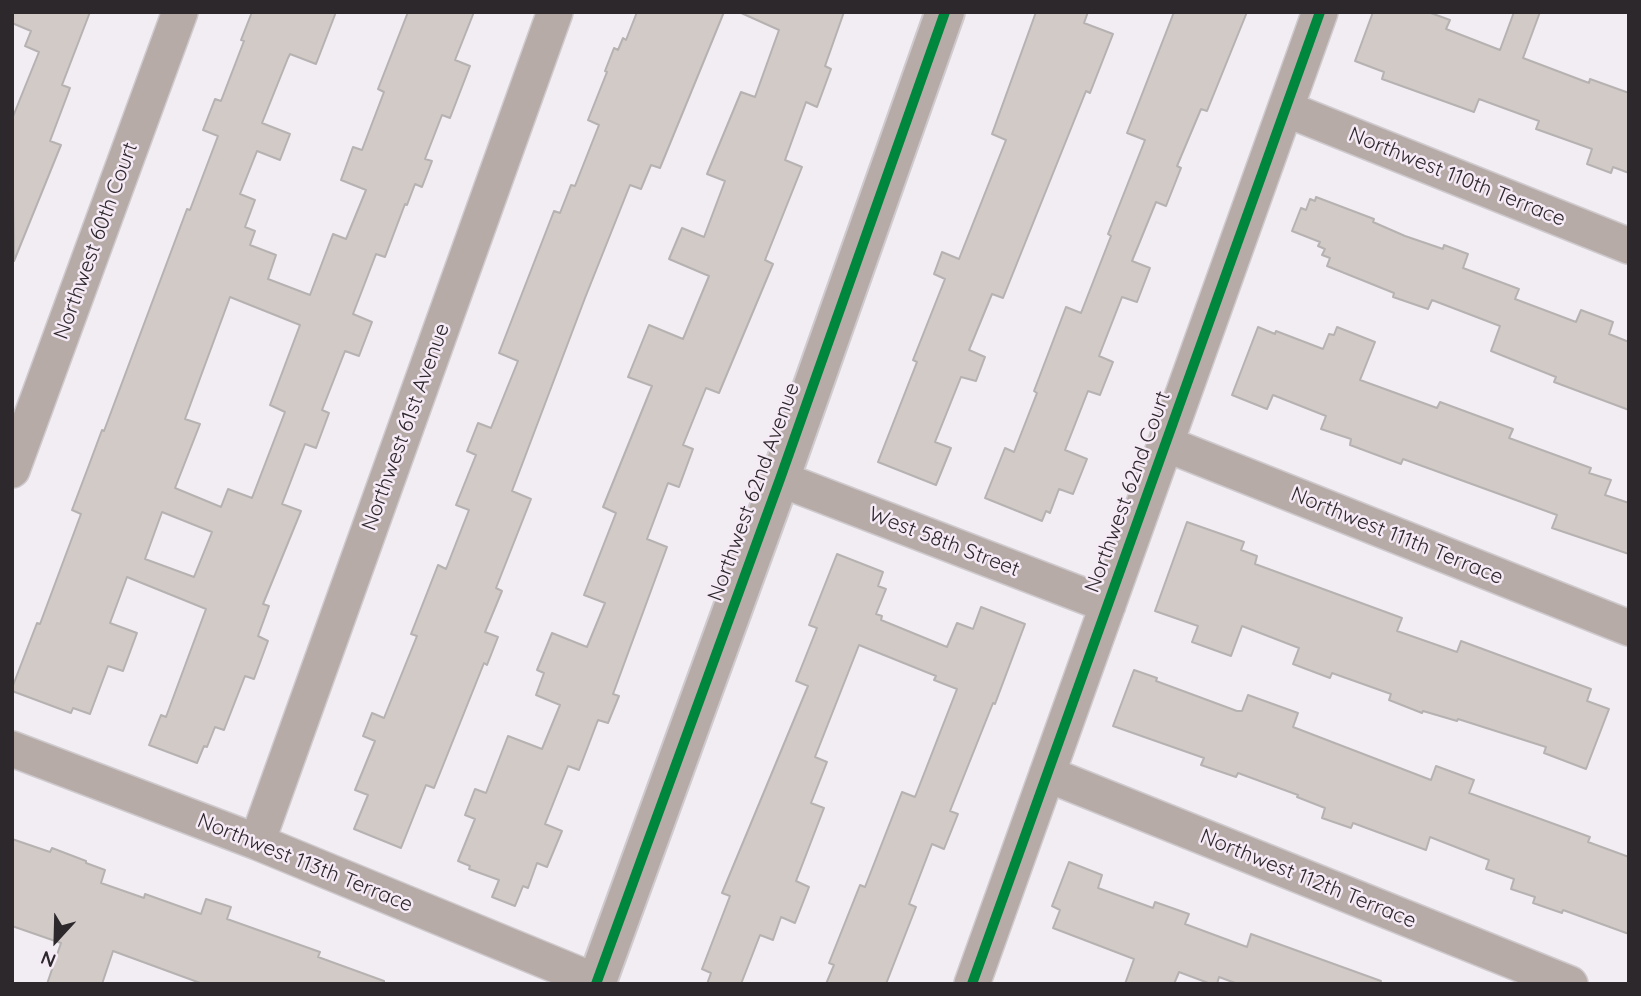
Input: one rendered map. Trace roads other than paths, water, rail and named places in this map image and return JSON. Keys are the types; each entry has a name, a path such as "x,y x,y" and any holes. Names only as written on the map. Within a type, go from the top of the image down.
{"street":[{"name":"Northwest 60th Court","path":"12,470 180,12"},
{"name":"Northwest 61st Avenue","path":"257,842 555,12"},
{"name":"Northwest 62nd Avenue","path":"596,983 780,479 945,12"},
{"name":"Northwest 62nd Court","path":"972,984 1320,12"},
{"name":"Northwest 110th Terrace","path":"1286,109 1629,246"},
{"name":"Northwest 111th Terrace","path":"1166,443 1629,628"},
{"name":"West 58th Street","path":"780,479 1108,605"},
{"name":"Northwest 113th Terrace","path":"12,749 257,842 596,983"},
{"name":"Northwest 112th Terrace","path":"1047,774 1570,984"}]}
